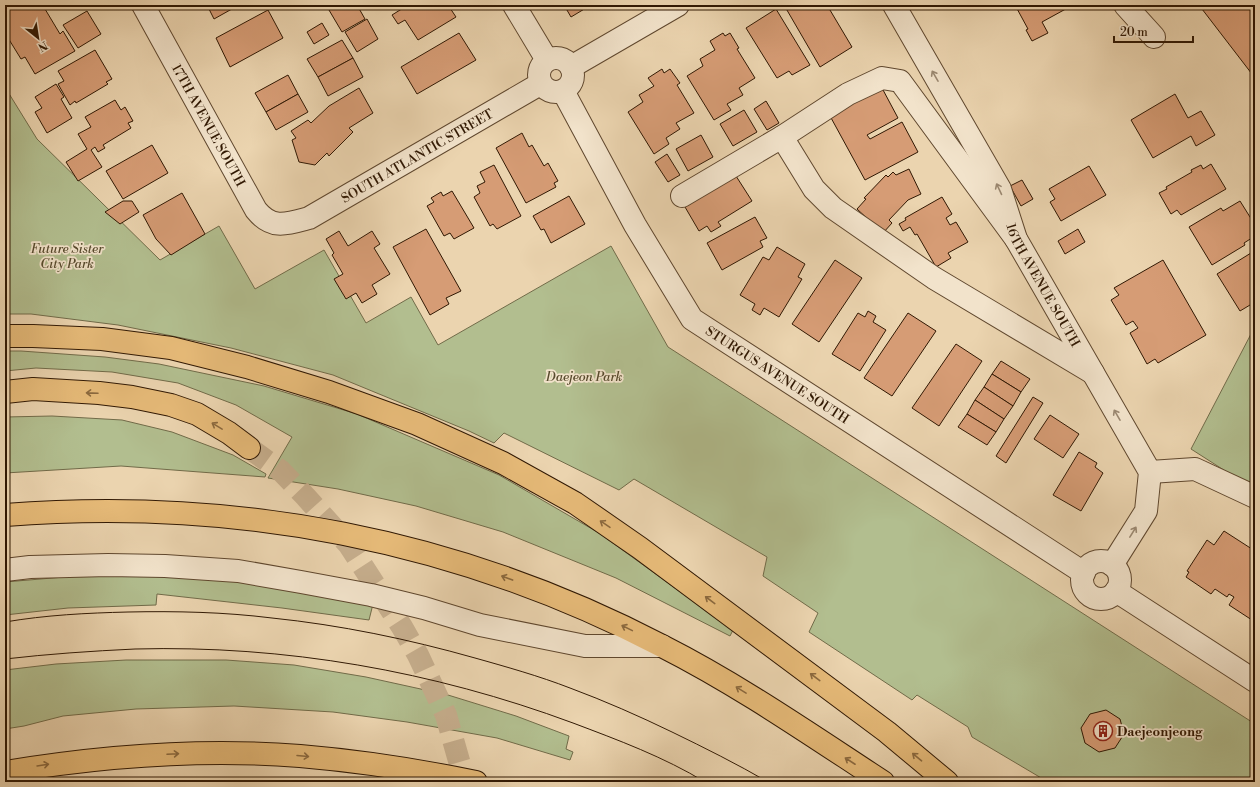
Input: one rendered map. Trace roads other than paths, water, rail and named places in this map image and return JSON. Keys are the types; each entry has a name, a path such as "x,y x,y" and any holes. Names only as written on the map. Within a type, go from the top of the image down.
{"highway":[{"path":"5,336 102,339 163,347 247,367 329,392 417,424 502,463 575,504 640,548 887,732 947,782"},
{"path":"5,392 33,389 99,393 152,401 198,414 249,448"},
{"path":"5,515 92,510 164,511 222,516 279,522 336,532 393,544 448,559 558,597 611,620 662,646 713,673 883,782"},
{"path":"5,772 60,763 119,757 179,753 239,753 299,756 359,762 418,770 476,782"}],"street":[{"name":"17TH AVENUE SOUTH","path":"143,5 256,210 263,219 278,224 291,223"},
{"path":"514,5 547,60"},
{"path":"571,67 678,5"},
{"name":"16TH AVENUE SOUTH","path":"894,5 1000,189 1016,239 1150,472"},
{"path":"1125,5 1154,37"},
{"path":"559,58 564,60 571,67 573,75 572,81 570,86 563,91 555,93 550,92 540,84 538,75 539,69 547,60 559,58"},
{"path":"682,196 782,137 848,94 882,78 900,81 1016,239"},
{"name":"SOUTH ATLANTIC STREET","path":"291,223 309,218 540,84"},
{"name":"STURGUS AVENUE SOUTH","path":"563,91 635,225 692,319 1084,573"},
{"path":"782,137 814,189 834,208 934,278 1093,373"},
{"path":"1112,565 1146,511 1150,472 1195,469 1255,498"},
{"path":"1097,562 1112,565 1118,571 1120,576 1120,582 1116,591 1109,597 1103,599 1091,596 1086,592 1083,586 1083,580 1084,573 1087,568 1097,562"},
{"path":"5,570 30,567 108,565 165,566 238,571 371,595 424,608 480,625 585,646 662,646"},
{"path":"1116,591 1255,681"}],"tunnel":[{"path":"249,448 281,471 349,545 402,627 418,655 446,715 465,782"}],"tram line":[{"path":"5,622 51,616 113,612 200,612 236,614 297,621 374,634 475,658 570,688 609,703 660,726 721,756 768,782"},
{"path":"5,659 54,654 135,649 191,649 303,657 358,665 467,689 520,705 607,736 673,765 705,782"}],"place":[{"name":"Daejeonjeong","path":"1103,731"}],"park label":[{"name":"Future Sister City Park","path":"67,256"},
{"name":"Daejeon Park","path":"584,376"}]}
